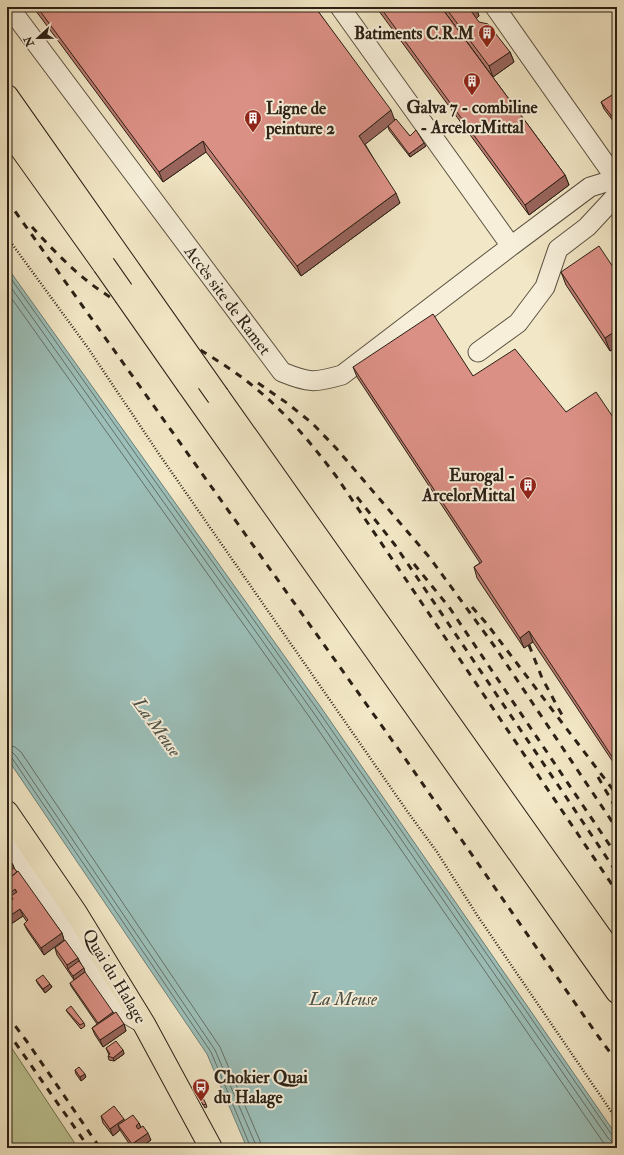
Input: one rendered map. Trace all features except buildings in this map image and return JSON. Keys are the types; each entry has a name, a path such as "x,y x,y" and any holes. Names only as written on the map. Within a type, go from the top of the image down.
{"main road":[{"path":"7,96 617,960"},
{"path":"7,129 617,992"},
{"name":"Quai du Halage","path":"7,812 76,913 144,1024 211,1148"}],"street":[{"name":"Accès site de Ramet","path":"9,7 282,372 303,380 319,381 342,375 590,187 616,178"},
{"path":"340,7 512,246"},
{"path":"495,7 616,178 613,206 617,219"},
{"path":"478,352 518,323 545,287 558,249 587,227 614,198"},
{"path":"7,846 123,1012 144,1024"}],"path":[{"path":"7,237 88,348 159,454 388,785 437,852 477,915 617,1120"}],"green space":[{"path":"7,1041 78,1148 7,1148"}],"water":[{"name":"La Meuse","path":"7,267 320,706 617,1136 617,1148 247,1148 207,1054 7,758"}],"railway":[{"path":"7,200 404,757 617,1062"},
{"path":"32,227 64,260 98,289 114,300 217,360 263,394 289,419 336,476 617,892"},
{"path":"258,383 312,423 336,448 430,558 495,647 617,829"},
{"path":"357,497 395,545 617,873"},
{"path":"414,564 449,607 617,856"},
{"path":"472,607 487,624 617,795"},
{"path":"529,645 542,678 562,715"},
{"path":"598,777 617,810"},
{"path":"7,1015 100,1148"},
{"path":"7,1031 89,1148"}],"place":[{"name":"Batiments C.R.M","path":"487,48"},
{"name":"Galva 7 - combiline - ArcelorMittal","path":"472,96"},
{"name":"Ligne de peinture 2","path":"253,133"},
{"name":"Eurogal - ArcelorMittal","path":"528,500"},
{"name":"Chokier Quai du Halage","path":"201,1102"}]}
